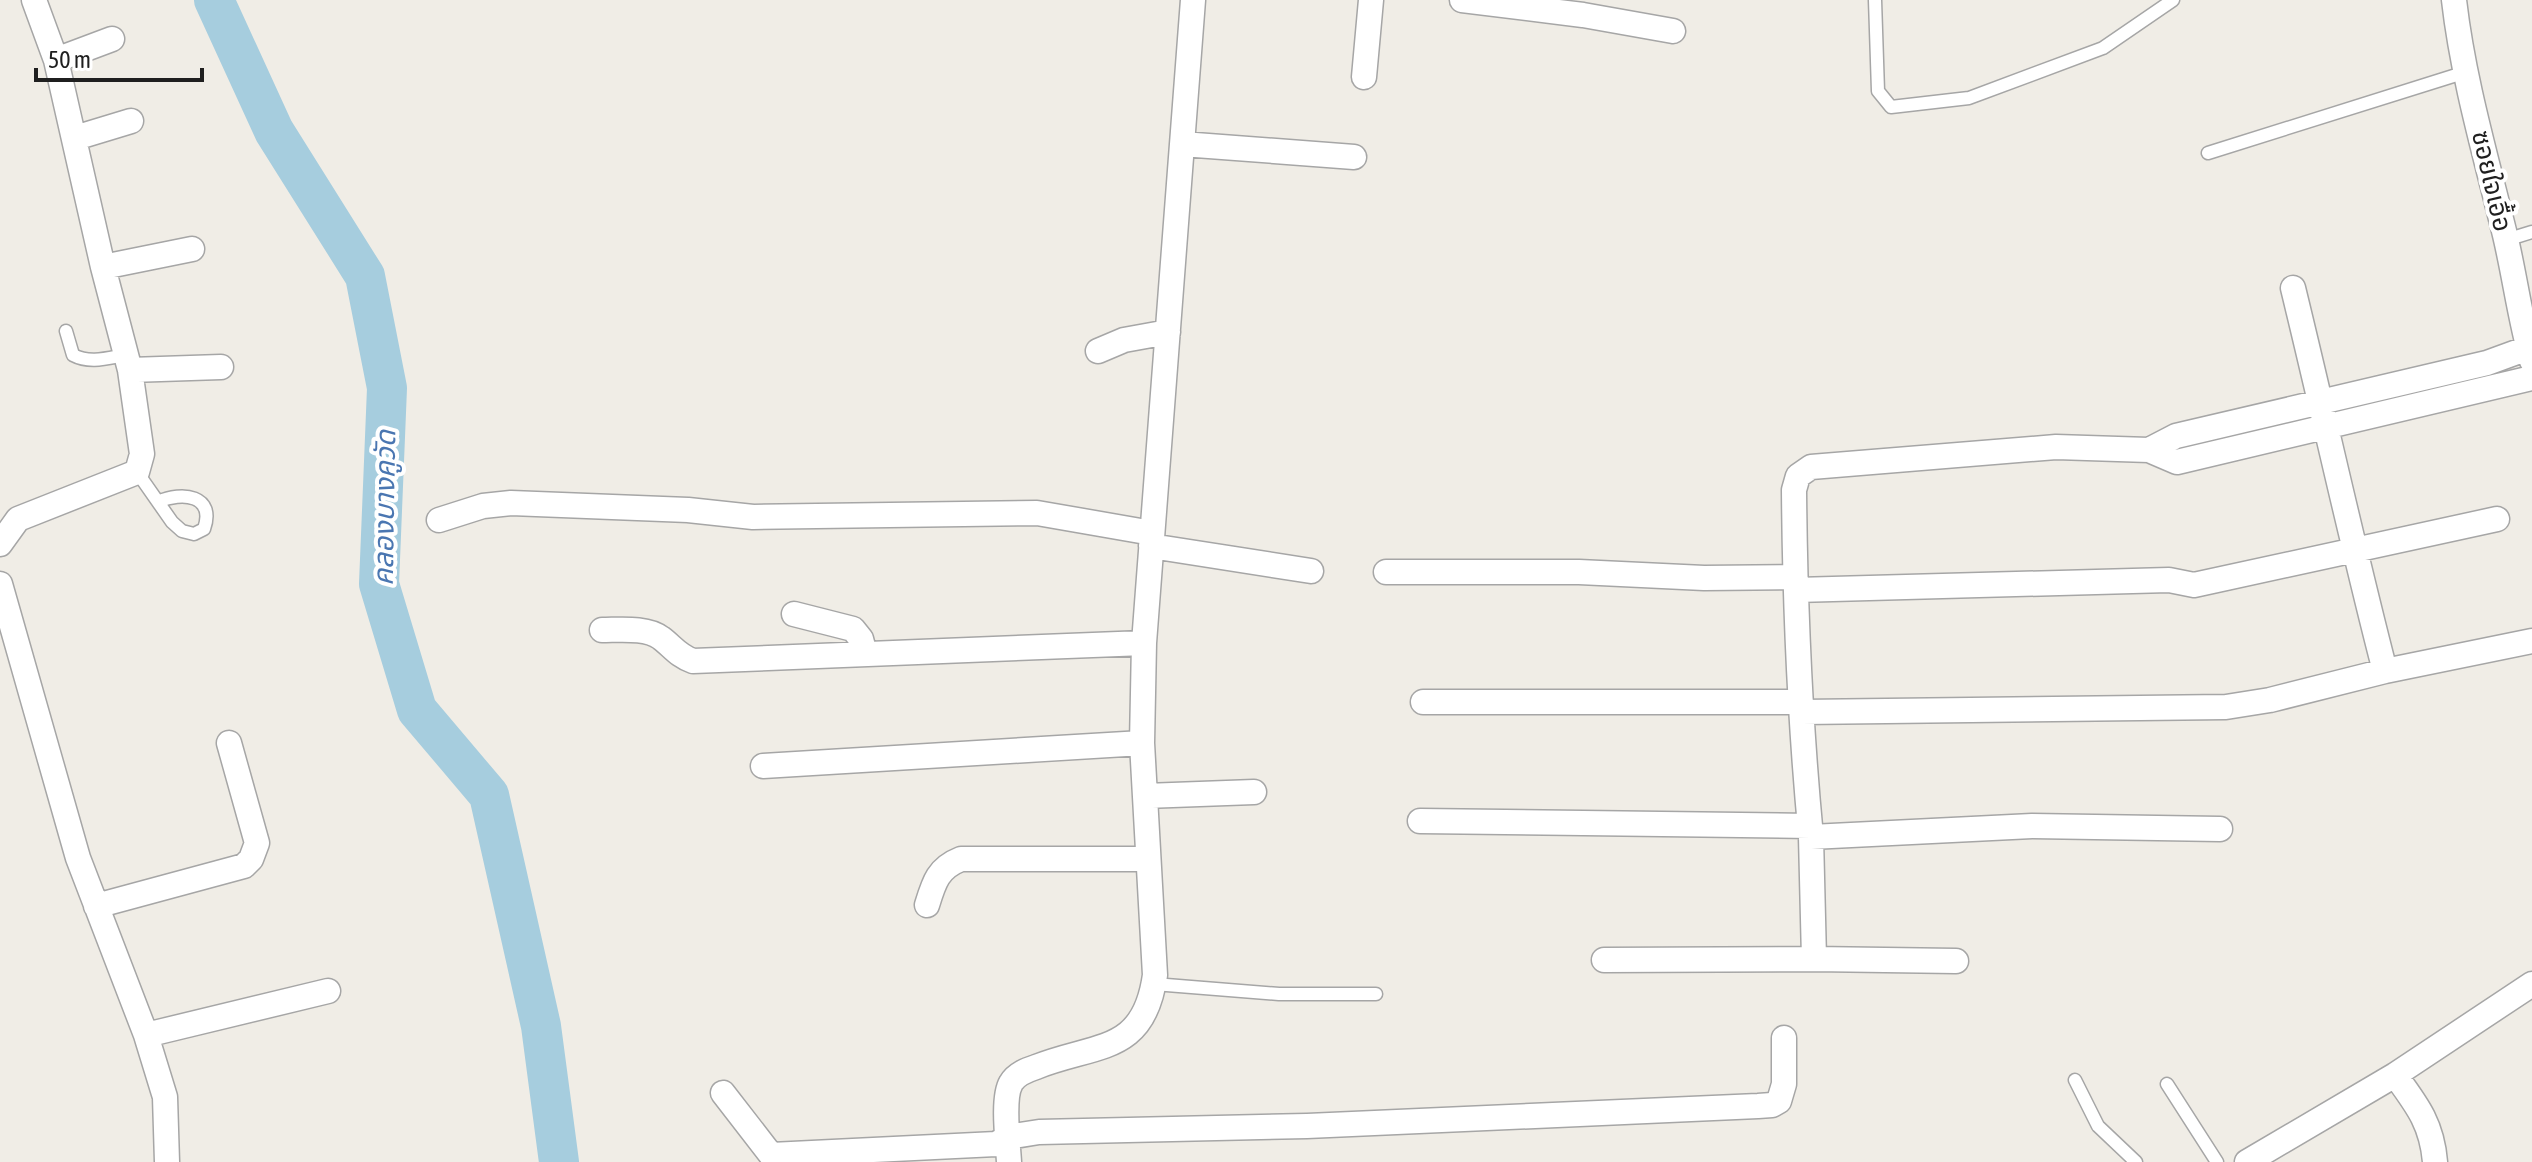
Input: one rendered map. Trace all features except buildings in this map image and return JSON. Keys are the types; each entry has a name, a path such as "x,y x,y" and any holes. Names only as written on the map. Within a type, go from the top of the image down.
{"street":[{"path":"0,544 18,519 137,472 142,454 128,363 75,138 56,60 34,0"},
{"path":"1009,1162 1007,1092 1012,1080 1037,1066 1105,1047 1126,1035 1142,1021 1153,995 1142,743 1144,643 1193,0"},
{"path":"1364,77 1371,0"},
{"path":"1462,0 1583,15 1673,31"},
{"name":"ซอยใจเอื้อ","path":"2454,0 2466,72 2530,355"},
{"path":"56,60 112,39"},
{"path":"75,138 131,121"},
{"path":"1182,144 1354,157"},
{"path":"103,267 192,249"},
{"path":"2293,288 2385,671"},
{"path":"1098,351 1124,340 1168,332"},
{"path":"2324,414 2487,363 2530,355"},
{"path":"128,363 221,367"},
{"path":"1814,959 1810,831 1795,583 1794,490 1798,476 1811,467 2056,447 2149,450 2176,436 2532,378"},
{"path":"439,520 483,506 511,503 688,510 753,517 1037,513 1152,540 1311,571"},
{"path":"1386,572 1579,572 1795,583 2169,580 2194,585 2497,519"},
{"path":"0,584 78,858 146,1035 165,1097 167,1162"},
{"path":"794,614 853,629 861,639 865,654"},
{"path":"602,630 649,632 660,636 681,657 693,661 1144,643"},
{"path":"1423,702 1801,707 2226,707 2270,700 2385,671 2532,641"},
{"path":"96,906 213,876 244,866 251,859 257,843 229,743"},
{"path":"763,766 1142,743"},
{"path":"1145,796 1254,792"},
{"path":"1420,821 1810,831 2032,826 2220,829"},
{"path":"927,905 945,865 961,859 1148,859"},
{"path":"1604,960 1956,961"},
{"path":"2247,1162 2395,1075 2532,984"},
{"path":"146,1035 328,991"},
{"path":"723,1093 771,1155 996,1144 1008,1137 1039,1132 1307,1126 1772,1105 1779,1101 1784,1084 1784,1038"},
{"path":"2395,1075 2423,1113 2433,1139 2435,1162"}],"lane":[{"path":"1875,0 1878,91 1891,107 1969,98 2103,48 2173,0"},
{"path":"2208,153 2466,72"},
{"path":"2506,240 2532,232"},
{"path":"66,331 73,355 80,359 128,363"},
{"path":"137,472 158,502"},
{"path":"1154,984 1279,994 1376,994"},
{"path":"2075,1080 2098,1126 2132,1161"},
{"path":"2167,1084 2217,1162"}],"waterway":[{"name":"คลองบางคูวัด","path":"214,0 274,131 365,276 387,388 379,584 417,710 489,795 541,1026 559,1162"}]}
